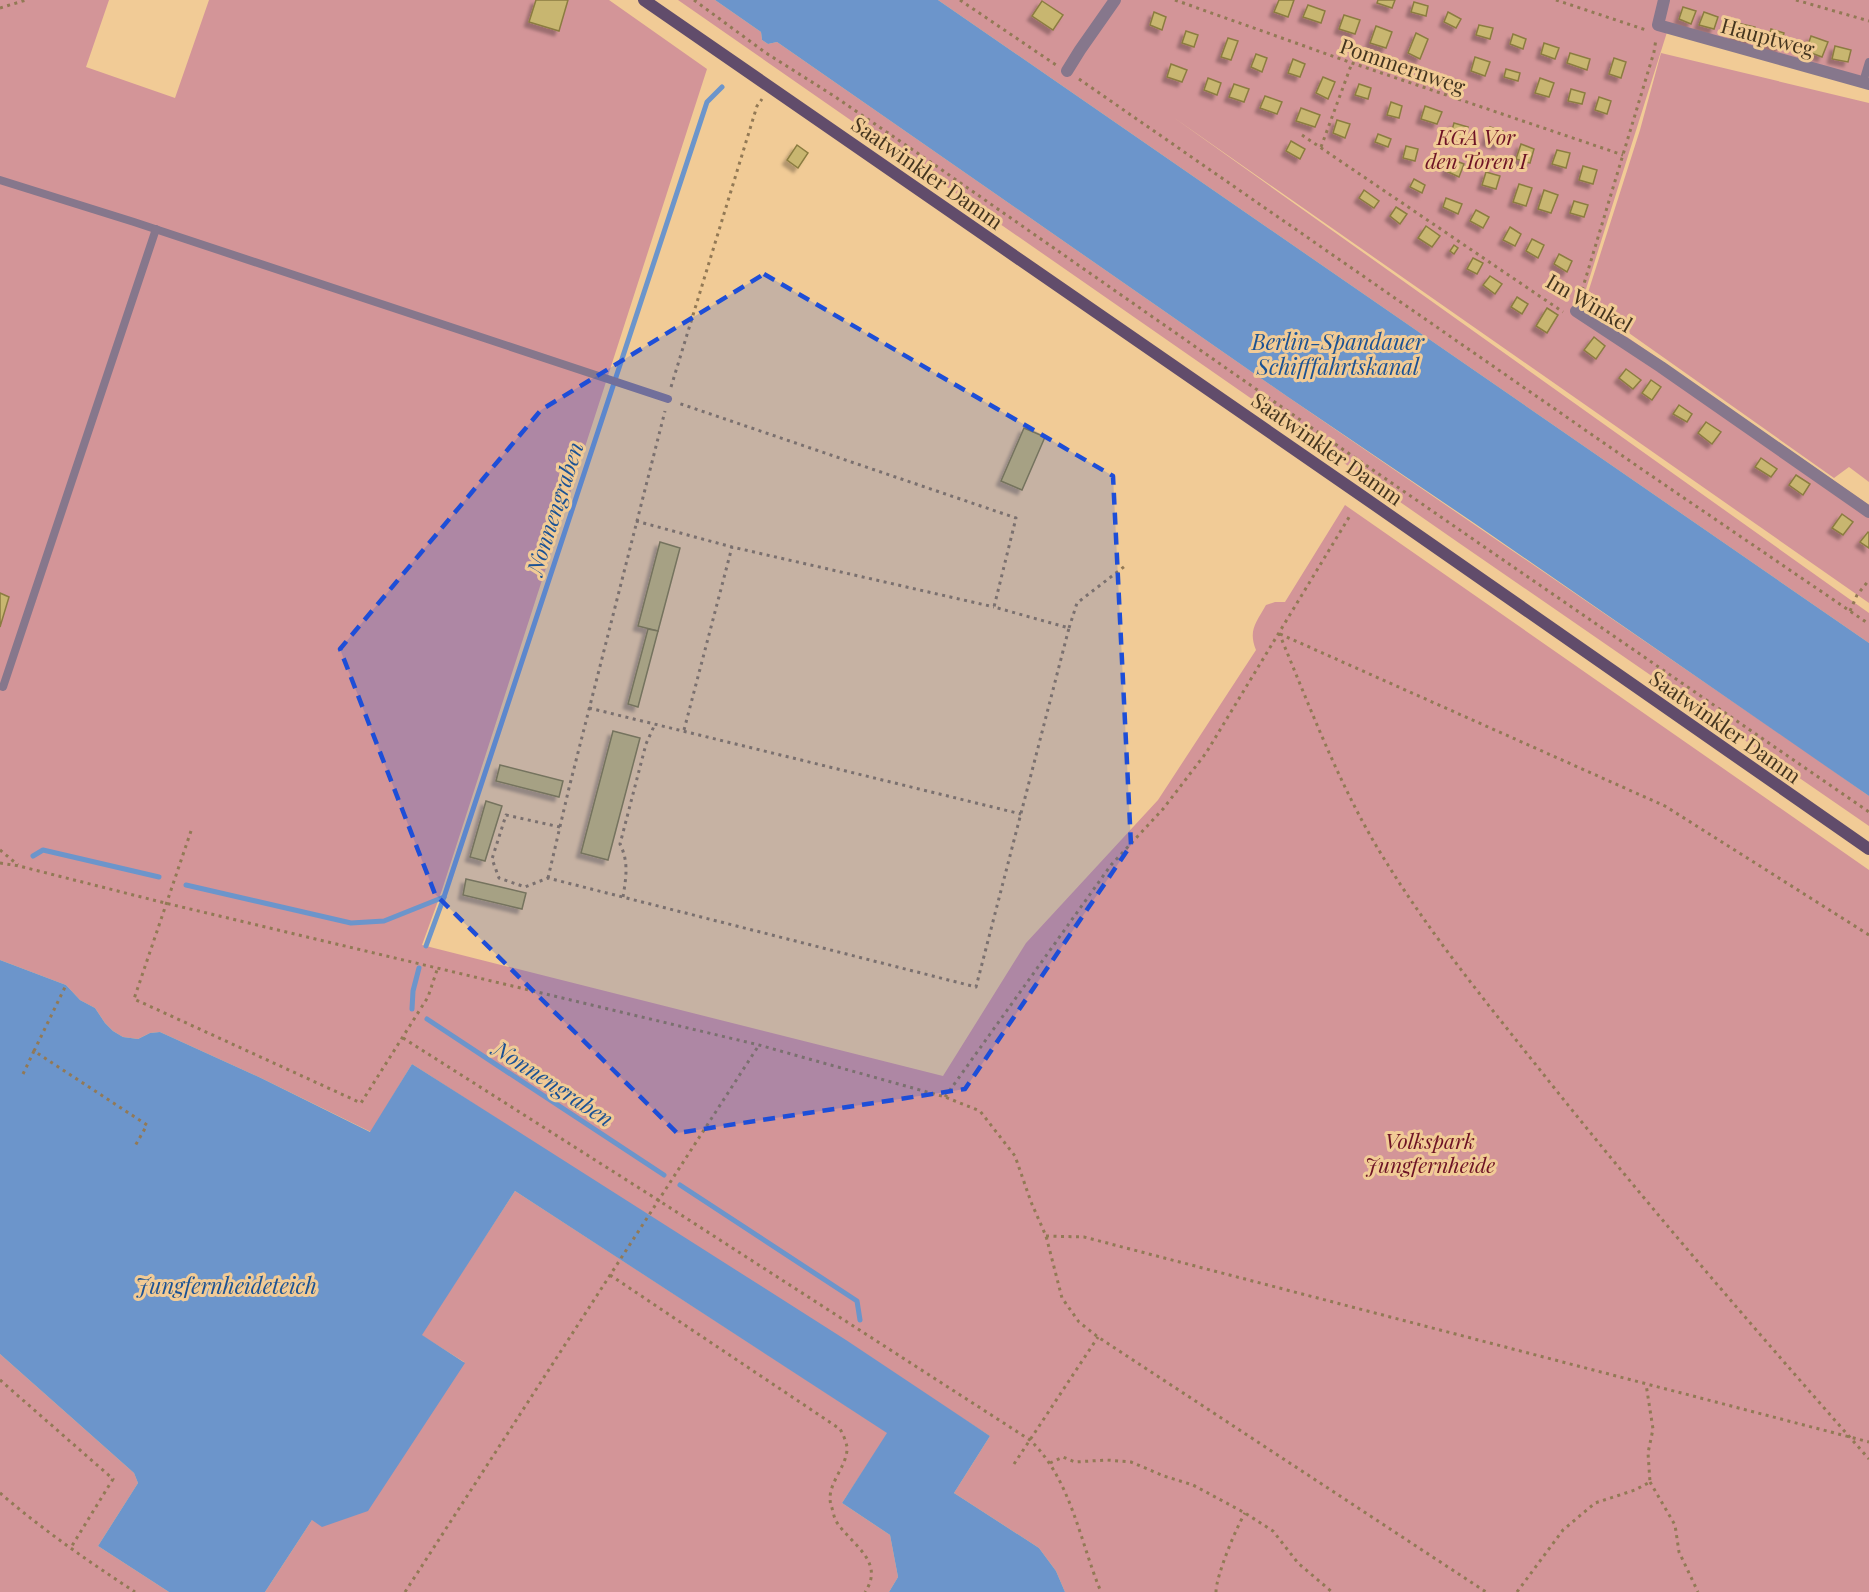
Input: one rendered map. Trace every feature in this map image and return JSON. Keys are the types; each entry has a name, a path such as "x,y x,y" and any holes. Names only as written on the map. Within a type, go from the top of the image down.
{"main road":[{"name":"Saatwinkler Damm","path":"644,0 1869,849"}],"street":[{"path":"1067,71 1115,0"},
{"path":"1658,25 1664,0"},
{"name":"Hauptweg","path":"1658,25 1866,83"},
{"name":"Im Winkel","path":"1576,311 1661,367 1869,512"}],"lane":[{"path":"1866,83 1869,62"},
{"path":"0,180 668,399"},
{"path":"3,687 156,230"}],"path":[{"path":"0,8 26,0"},
{"path":"694,0 766,53 834,96 939,168 1869,812"},
{"path":"961,0 1869,624"},
{"name":"Pommernweg","path":"1175,0 1623,155"},
{"path":"1556,0 1646,30 1658,25"},
{"path":"1797,0 1869,21"},
{"path":"1576,311 1654,52 1658,25"},
{"path":"1321,147 1352,63"},
{"path":"548,878 668,399 757,106"},
{"name":"Im Winkel","path":"1302,135 1564,313 1576,311"},
{"path":"668,399 1016,518 994,607"},
{"path":"945,1097 1111,865 1163,809 1206,753 1351,514"},
{"path":"636,521 732,547 994,607 1069,628"},
{"path":"684,730 732,547"},
{"path":"560,827 506,815 492,859 499,878 525,887 548,878 976,987 1077,603 1125,566"},
{"path":"1850,611 1857,595 1869,580"},
{"path":"1279,633 1665,806 1869,935"},
{"path":"1279,633 1329,753 1357,811 1388,865 1446,950 1618,1168 1869,1459"},
{"path":"589,708 1021,814"},
{"path":"623,897 627,871 624,852 620,844 646,744 655,723"},
{"path":"191,831 134,999 361,1103 428,997 438,967"},
{"path":"0,850 19,866"},
{"path":"0,863 759,1045 945,1097 980,1111 1015,1156 1046,1236 1062,1298 1079,1322 1098,1337 1486,1592"},
{"path":"22,1074 66,985"},
{"path":"403,1038 1030,1440 1050,1463 1068,1502 1101,1592"},
{"path":"405,1592 759,1045"},
{"path":"34,1051 147,1125 135,1146"},
{"path":"1046,1236 1084,1237 1869,1442"},
{"path":"610,1275 840,1429 847,1445 845,1460 828,1500 837,1522 864,1553 870,1567 871,1583 865,1592"},
{"path":"1014,1464 1098,1337"},
{"path":"0,1380 114,1479 70,1549"},
{"path":"1646,1383 1653,1429 1648,1453 1650,1482 1675,1525 1679,1552 1698,1592"},
{"path":"1050,1463 1062,1457 1075,1462 1106,1460 1131,1462 1193,1485 1273,1531 1298,1563 1332,1592"},
{"path":"1517,1592 1563,1530 1595,1503 1635,1490 1650,1482"},
{"path":"0,1493 70,1549 135,1592"},
{"path":"1216,1592 1236,1528 1245,1513"}],"highlighted area":[{"path":"764,274 1113,476 1131,845 965,1089 677,1133 435,894 340,649 541,410"}],"green space":[{"name":"Volkspark Jungfernheide","path":"0,0 109,0 86,67 175,98 209,0 609,0 707,69 442,890 422,945 943,1076 1026,943 1158,800 1256,650 1253,632 1266,605 1285,602 1345,505 1869,870 1869,1592 1065,1592 1056,1571 1039,1548 954,1493 990,1436 412,1064 371,1132 160,1032 150,1033 138,1039 123,1037 105,1023 95,1008 80,1000 66,985 0,960"},
{"path":"678,0 715,0 761,32 762,40 768,44 777,42 1288,397 1805,751 1869,796 1869,826 1459,543"},
{"name":"KGA Vor den Toren I","path":"938,0 1869,0 1869,79 1668,29 1581,305 1869,505 1869,603 1173,117 1869,613 1869,643"},
{"path":"1661,53 1869,103 1869,482 1849,467 1834,478 1585,302 1640,130"},
{"path":"515,1191 888,1433 842,1503 890,1535 898,1577 889,1592 265,1592 312,1520 464,1362 421,1335"},
{"path":"0,1354 134,1473 138,1483 98,1546 169,1592 0,1592"}],"water":[{"name":"Berlin-Spandauer Schifffahrtskanal","path":"715,0 938,0 1869,643 1869,796 777,42 768,44 762,40 761,32"},
{"name":"Jungfernheideteich","path":"0,960 66,985 80,1000 95,1008 105,1023 123,1037 138,1039 150,1033 160,1032 261,1078 370,1132 412,1064 846,1340 990,1436 954,1493 1039,1548 1056,1571 1065,1592 889,1592 898,1577 890,1535 842,1503 887,1433 515,1191 422,1335 465,1363 368,1511 322,1527 312,1520 265,1592 169,1592 98,1546 138,1483 134,1473 0,1354"}],"building":[{"path":"536,0 568,0 559,31 529,22"},
{"path":"1279,0 1294,0 1288,17 1274,12"},
{"path":"1378,0 1395,0 1392,8 1377,3"},
{"path":"1042,1 1063,15 1053,30 1032,16"},
{"path":"1414,2 1428,6 1426,16 1411,12"},
{"path":"1308,5 1325,11 1321,23 1303,17"},
{"path":"1683,7 1696,11 1691,24 1679,19"},
{"path":"1154,12 1166,17 1162,30 1150,25"},
{"path":"1448,12 1461,19 1456,28 1444,22"},
{"path":"1704,12 1718,17 1714,29 1699,25"},
{"path":"1344,15 1360,20 1355,34 1339,29"},
{"path":"1737,23 1755,27 1752,40 1734,36"},
{"path":"1479,25 1493,28 1490,39 1476,35"},
{"path":"1376,26 1392,32 1386,48 1370,43"},
{"path":"1771,29 1784,33 1780,48 1767,44"},
{"path":"1186,31 1198,35 1194,47 1182,43"},
{"path":"1416,33 1428,39 1420,59 1408,53"},
{"path":"1513,34 1526,39 1523,49 1510,44"},
{"path":"1811,36 1828,42 1822,57 1806,51"},
{"path":"1228,38 1238,41 1231,60 1221,57"},
{"path":"1544,43 1559,48 1555,59 1541,54"},
{"path":"1835,46 1851,50 1848,62 1832,59"},
{"path":"1570,53 1590,59 1587,70 1567,63"},
{"path":"1256,54 1267,58 1262,72 1251,67"},
{"path":"1475,57 1490,62 1485,76 1471,71"},
{"path":"1614,58 1626,62 1621,78 1609,74"},
{"path":"1293,59 1305,64 1300,77 1288,73"},
{"path":"1171,64 1187,70 1182,82 1167,77"},
{"path":"1506,69 1520,73 1518,81 1504,77"},
{"path":"1323,77 1335,82 1328,99 1316,93"},
{"path":"1208,78 1221,83 1217,95 1204,90"},
{"path":"1540,78 1554,83 1549,97 1535,93"},
{"path":"1234,84 1249,89 1244,102 1229,97"},
{"path":"1359,84 1371,88 1368,99 1355,95"},
{"path":"1571,89 1585,93 1582,104 1568,101"},
{"path":"1265,96 1282,102 1277,114 1260,108"},
{"path":"1599,97 1611,101 1607,114 1595,110"},
{"path":"1391,102 1402,106 1399,118 1387,115"},
{"path":"1425,106 1442,112 1437,124 1421,119"},
{"path":"1301,108 1320,115 1315,127 1296,121"},
{"path":"1337,120 1350,124 1345,138 1333,133"},
{"path":"1454,123 1468,127 1464,141 1450,137"},
{"path":"1490,127 1503,131 1499,145 1486,141"},
{"path":"1378,134 1391,139 1388,147 1375,142"},
{"path":"1291,141 1305,149 1300,159 1286,151"},
{"path":"1521,144 1534,149 1530,163 1516,159"},
{"path":"797,145 808,153 798,168 787,160"},
{"path":"1406,146 1418,149 1415,161 1403,158"},
{"path":"1557,150 1570,153 1566,168 1552,164"},
{"path":"1451,159 1464,164 1459,177 1446,171"},
{"path":"1583,166 1597,170 1593,184 1579,180"},
{"path":"1486,172 1500,176 1496,189 1482,185"},
{"path":"1414,179 1425,185 1422,193 1410,187"},
{"path":"1519,184 1532,188 1526,206 1513,202"},
{"path":"1364,190 1379,201 1374,208 1359,198"},
{"path":"1544,190 1558,195 1551,213 1538,209"},
{"path":"1446,198 1462,204 1458,214 1443,207"},
{"path":"1574,201 1588,205 1584,217 1570,213"},
{"path":"1396,207 1407,214 1400,224 1390,216"},
{"path":"1476,210 1489,217 1483,228 1470,221"},
{"path":"1426,226 1440,236 1432,247 1418,238"},
{"path":"1510,227 1521,234 1515,246 1503,240"},
{"path":"1532,239 1544,245 1538,258 1526,251"},
{"path":"1454,245 1458,248 1454,254 1450,251"},
{"path":"1559,254 1572,261 1567,272 1554,264"},
{"path":"1473,258 1483,263 1477,274 1467,269"},
{"path":"1490,276 1502,284 1495,294 1483,285"},
{"path":"1517,297 1528,304 1522,314 1511,307"},
{"path":"1547,308 1558,315 1547,333 1536,326"},
{"path":"1594,337 1605,346 1596,359 1584,350"},
{"path":"1626,369 1641,380 1633,389 1619,378"},
{"path":"1651,380 1661,387 1652,400 1642,393"},
{"path":"1679,405 1692,414 1687,422 1673,414"},
{"path":"1706,422 1721,432 1712,444 1698,433"},
{"path":"1024,428 1045,437 1022,490 1001,481"},
{"path":"1761,458 1777,469 1771,477 1755,467"},
{"path":"1796,475 1810,484 1803,495 1789,485"},
{"path":"1842,514 1853,522 1843,535 1832,528"},
{"path":"1869,533 1869,548 1860,542"},
{"path":"660,542 680,548 658,631 638,626"},
{"path":"0,593 9,597 0,627"},
{"path":"648,629 658,631 638,707 628,704"},
{"path":"613,731 640,738 608,860 581,853"},
{"path":"500,765 563,781 559,797 496,781"},
{"path":"486,801 502,806 485,861 470,857"},
{"path":"466,879 526,893 522,909 463,895"}],"waterway":[{"name":"Nonnengraben","path":"426,946 707,102 722,87"},
{"path":"33,856 43,850 159,877"},
{"path":"186,885 351,923 384,921 444,897"},
{"name":"Nonnengraben","path":"412,1009 413,991 419,968"},
{"name":"Nonnengraben","path":"427,1019 664,1175"},
{"name":"Nonnengraben","path":"680,1185 857,1301 860,1320"}]}
